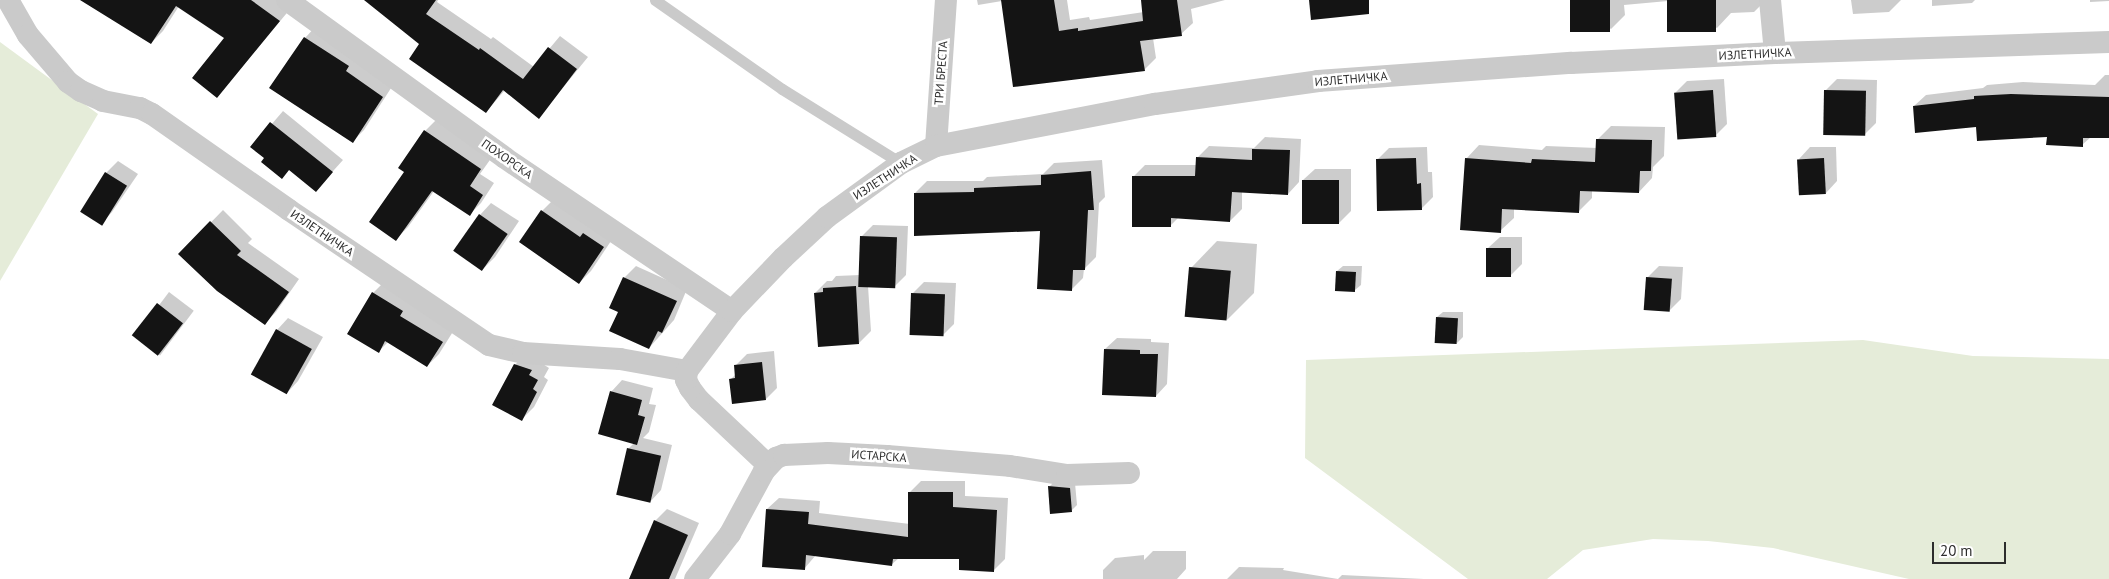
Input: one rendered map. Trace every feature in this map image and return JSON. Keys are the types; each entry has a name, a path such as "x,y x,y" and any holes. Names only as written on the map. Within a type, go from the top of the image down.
{"street":[{"name":"ИЗЛЕТНИЧКА","path":"8,0 28,36 68,82 81,91 103,100 140,108 152,114 289,210 489,345 523,353 620,359 687,371 732,311 783,258 827,217 901,163 936,146 1155,104 1318,81 1571,63 1775,53 2109,42"},
{"name":"ПОХОРСКА","path":"287,0 505,158 732,311"},
{"name":"ТРИ БРЕСТА","path":"936,146 946,0"},
{"path":"1770,0 1775,53"},
{"path":"687,371 686,380 699,400 768,465 730,534 695,579"},
{"name":"ИСТАРСКА","path":"768,465 776,458 784,455 828,453 1000,465 1067,475 1129,472"}],"lane":[{"path":"655,0 782,89 901,163"}],"green space":[{"path":"0,42 98,114 0,281"},
{"path":"1863,340 1973,356 2109,359 2109,579 1909,579 1773,548 1708,541 1653,539 1583,550 1547,579 1468,579 1305,458 1306,360"}],"building":[{"path":"80,0 251,0 280,21 217,98 192,78 224,38 176,6 151,44"},
{"path":"364,0 436,0 426,14 479,50 480,48 523,79 548,47 577,69 539,119 503,90 486,113 409,59 419,44"},
{"path":"1001,0 1054,0 1059,31 1078,28 1078,31 1143,21 1141,0 1177,0 1182,36 1140,41 1145,71 1013,87"},
{"path":"1309,0 1369,0 1369,14 1311,20"},
{"path":"1570,0 1610,0 1610,32 1570,32"},
{"path":"1667,0 1716,0 1716,32 1667,32"},
{"path":"304,37 349,66 346,71 383,97 353,143 269,88"},
{"path":"1713,90 1716,137 1677,140 1674,93"},
{"path":"1824,90 1866,91 1865,136 1823,135"},
{"path":"2011,94 2109,97 2109,138 2083,138 2083,147 2046,145 2047,137 1977,141 1976,127 1915,133 1913,106 1974,99 1974,96"},
{"path":"270,122 333,172 316,192 289,170 282,179 261,162 264,158 250,147"},
{"path":"424,130 481,169 470,186 483,195 470,216 432,191 396,241 369,222 404,172 398,168"},
{"path":"1596,139 1652,140 1651,171 1640,171 1639,193 1580,191 1579,213 1502,209 1501,233 1460,230 1465,158 1531,163 1532,159 1595,162"},
{"path":"1252,149 1290,150 1288,195 1232,192 1230,222 1171,218 1171,227 1132,227 1132,176 1195,176 1196,157 1252,160"},
{"path":"1416,158 1417,184 1421,183 1422,210 1377,211 1376,159"},
{"path":"1824,158 1826,194 1799,195 1797,159"},
{"path":"1091,171 1094,210 1088,210 1085,270 1073,270 1072,291 1037,289 1040,231 914,236 914,193 974,192 974,188 1041,185 1041,175"},
{"path":"105,172 127,186 102,226 80,212"},
{"path":"1302,180 1339,180 1339,224 1302,224"},
{"path":"541,210 580,237 583,233 604,247 579,284 519,242"},
{"path":"479,214 508,234 482,271 453,251"},
{"path":"210,221 241,251 237,255 289,292 265,325 217,291 178,254"},
{"path":"860,236 897,237 895,288 858,287"},
{"path":"1486,248 1511,248 1511,277 1486,277"},
{"path":"1189,267 1231,271 1226,320 1185,317"},
{"path":"1336,271 1356,272 1355,292 1335,291"},
{"path":"623,277 677,301 662,333 658,331 649,349 609,331 618,312 609,308"},
{"path":"1646,277 1672,279 1670,312 1644,310"},
{"path":"856,286 859,344 818,347 814,293 823,292 823,288"},
{"path":"372,292 403,311 400,316 443,342 427,367 385,341 379,353 347,334"},
{"path":"911,293 945,294 944,336 910,335"},
{"path":"157,303 183,323 158,356 132,335"},
{"path":"1436,317 1458,318 1457,344 1435,343"},
{"path":"276,329 312,349 287,394 251,374"},
{"path":"1104,349 1140,350 1140,354 1158,354 1156,397 1102,395"},
{"path":"762,362 766,400 732,404 729,379 735,378 734,365"},
{"path":"514,364 532,370 529,375 538,380 533,389 537,392 522,421 492,405"},
{"path":"610,391 642,400 638,415 645,417 637,445 598,434"},
{"path":"627,448 661,456 650,503 616,495"},
{"path":"1048,486 1070,488 1072,512 1050,514"},
{"path":"908,492 953,492 953,507 997,510 994,572 959,570 959,559 893,559 892,566 806,555 805,570 762,567 766,509 809,512 808,524 908,537"},
{"path":"654,520 688,535 669,579 629,579"}]}
